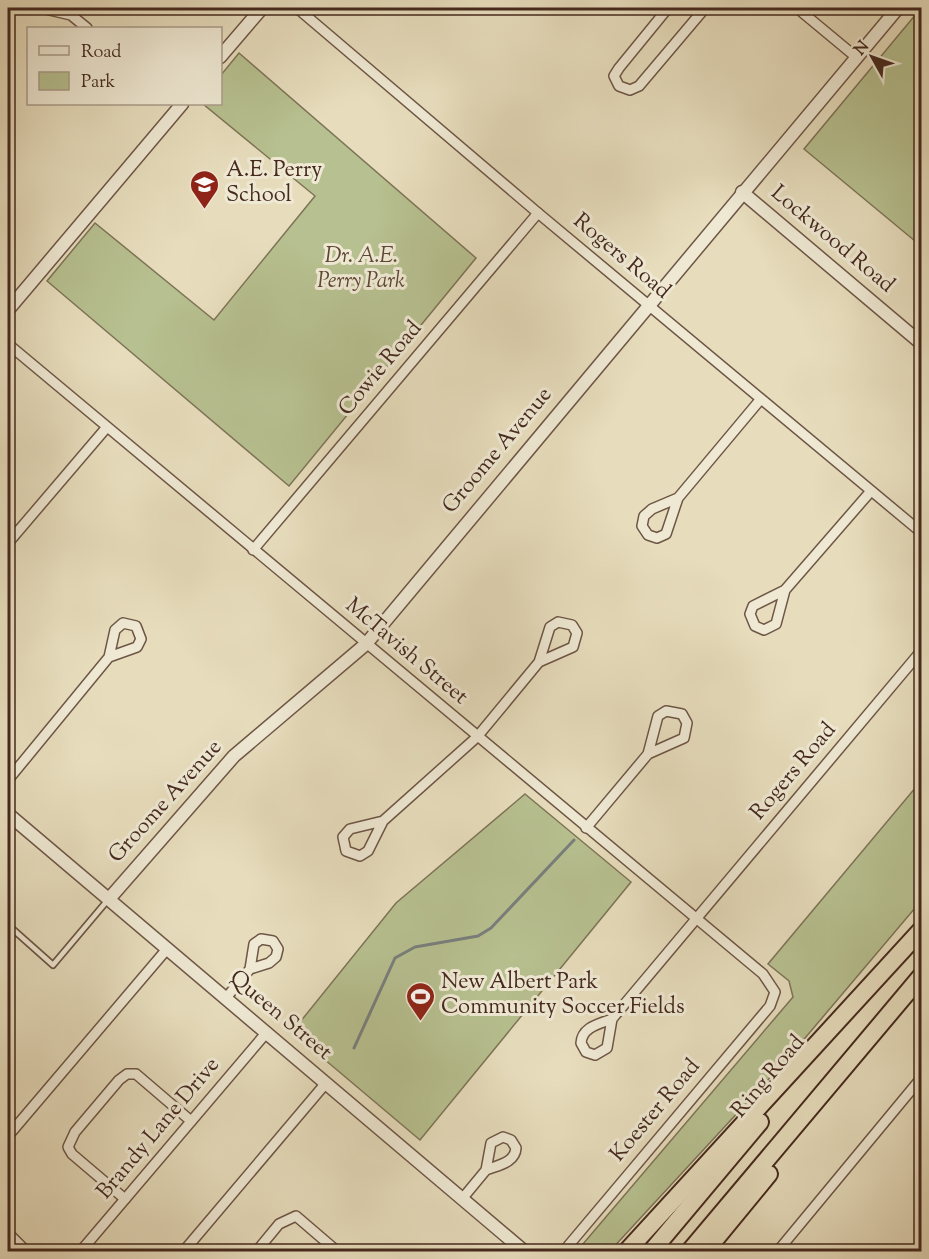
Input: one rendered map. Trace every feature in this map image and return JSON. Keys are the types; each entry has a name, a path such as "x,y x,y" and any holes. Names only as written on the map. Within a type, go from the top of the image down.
{"highway":[{"path":"626,1251 921,930"},
{"name":"Ring Road","path":"651,1251 921,930"},
{"path":"689,1251 917,980"},
{"path":"705,1251 834,1095 917,980"}],"street":[{"path":"41,8 70,11 86,27"},
{"path":"222,55 262,8"},
{"name":"Rogers Road","path":"297,8 760,400 921,533"},
{"path":"668,8 619,68 614,76 619,86 630,90 639,86 705,8"},
{"path":"797,8 856,57"},
{"name":"Groome Avenue","path":"109,898 234,756 366,644 647,304 898,8"},
{"path":"8,310 179,105"},
{"name":"Lockwood Road","path":"742,192 921,344"},
{"name":"Cowie Road","path":"254,550 538,213"},
{"name":"McTavish Street","path":"8,344 696,920 764,974 775,992"},
{"path":"678,498 652,509 644,516 642,526 648,535 657,538 666,534 678,498 760,400"},
{"path":"8,543 107,427"},
{"path":"785,590 776,624 764,630 755,626 750,614 753,606 785,590 871,491"},
{"path":"383,821 346,832 343,842 346,851 355,856 364,854 383,821 477,737 539,662 550,627 563,621 572,625 577,633 573,647 539,662"},
{"name":"Rogers Road","path":"612,1019 921,650"},
{"path":"8,780 109,657"},
{"path":"586,828 648,754 658,717 666,711 682,714 687,723 684,738 648,754"},
{"name":"Queen Street","path":"8,814 525,1251"},
{"path":"8,1136 167,949"},
{"path":"226,998 250,969"},
{"name":"Koester Road","path":"562,1251 770,1006 775,992"},
{"name":"Brandy Lane Drive","path":"80,1251 267,1032"},
{"path":"125,1199 72,1154 68,1147 75,1132 119,1080 127,1074 136,1074 191,1121"},
{"path":"777,1251 921,1077"},
{"path":"183,1251 326,1083"},
{"path":"462,1199 486,1170"},
{"path":"256,1251 279,1224 296,1216 338,1251"},
{"path":"8,1233 27,1251"}],"lane":[{"path":"8,926 53,965 109,898"}],"green space":[{"path":"921,8 921,246 804,149"},
{"name":"Dr. A.E. Perry Park","path":"239,53 476,258 289,486 47,281 95,223 214,320 315,196 204,105 222,105 222,74"},
{"path":"921,781 921,901 789,1057 610,1251 577,1251 793,997 789,981 768,964"},
{"path":"525,794 631,882 420,1140 292,1032 396,903"}],"waterway":[{"path":"354,1048 395,958 415,947 478,936 491,928 574,840"}],"place":[{"name":"A.E. Perry School","path":"205,210"},
{"name":"New Albert Park Community Soccer Fields","path":"420,1022"}]}
